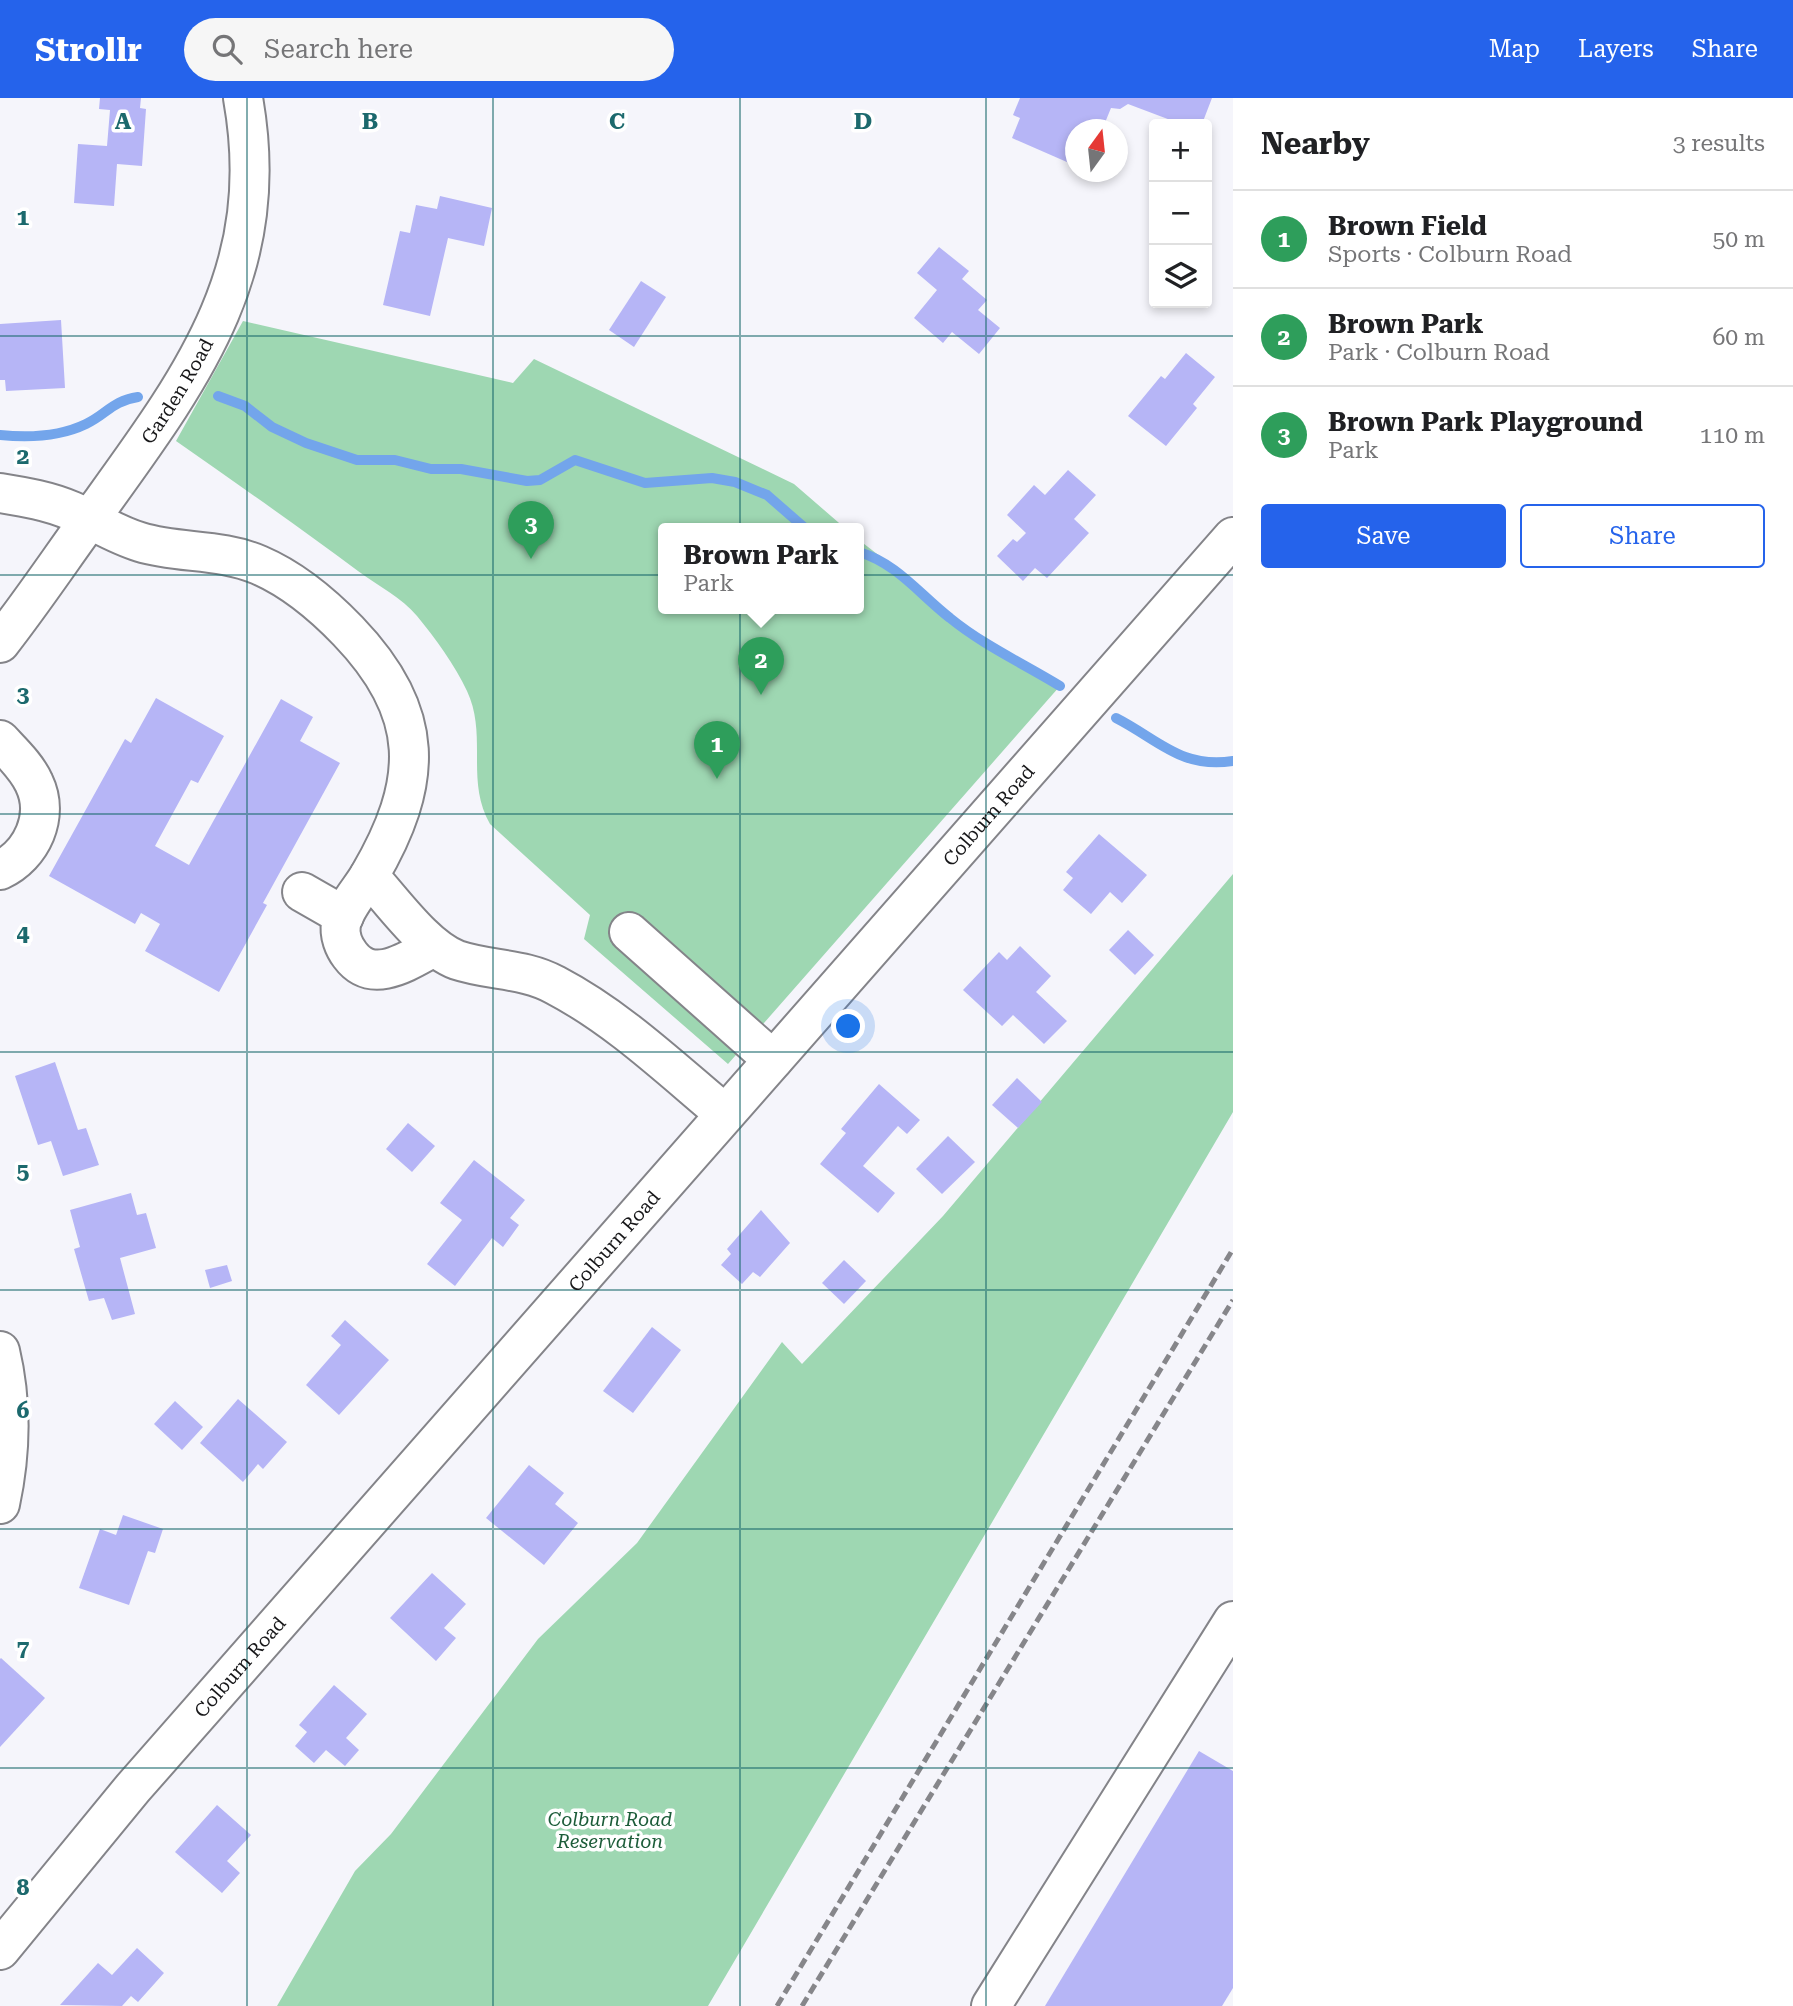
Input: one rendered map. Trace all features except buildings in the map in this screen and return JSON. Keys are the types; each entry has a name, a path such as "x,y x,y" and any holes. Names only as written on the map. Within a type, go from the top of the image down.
{"street":[{"name":"Garden Road","path":"0,643 181,388 205,344 231,285 243,245 251,183 243,98"},
{"path":"0,493 40,500 144,544 221,553 273,572 305,592 363,647 397,700 407,730 410,756 402,809 369,876 344,916 341,934 348,952 362,967 372,970 400,965 434,947"},
{"name":"Colburn Road","path":"0,1950 134,1787 1233,537"},
{"path":"0,740 30,774 39,796 40,808 36,830 27,849 13,864 0,870"},
{"path":"369,876 434,947 466,962 524,972 556,985 615,1024 725,1114"},
{"path":"302,892 344,916"},
{"path":"629,932 773,1059"},
{"path":"0,1351 9,1419 7,1465 0,1504"},
{"path":"992,2006 1233,1621"}],"green space":[{"path":"243,321 513,383 534,359 794,484 839,523 658,523 658,614 864,614 864,544 903,574 950,619 1060,686 728,1064 584,939 590,915 490,824 479,791 476,725 467,691 438,643 411,609 176,441"},
{"name":"Colburn Road Reservation","path":"1233,874 1233,1112 708,2006 277,2006 355,1871 391,1834 538,1639 637,1543 782,1342 802,1364 943,1216"}],"waterway":[{"path":"218,396 245,406 272,427 306,443 357,460 395,460 431,469 461,469 527,481 540,480 575,460 645,483 712,478 735,482 767,495 799,523"},
{"path":"0,435 33,436 65,432 86,424 122,402 138,397"},
{"path":"864,554 897,572 976,637 1060,686"},
{"path":"1116,718 1184,757 1199,761 1233,761"}],"railway":[{"path":"777,2006 1233,1249"},
{"path":"802,2006 1233,1300"}],"place":[{"name":"Brown Park Playground","path":"531,559"},
{"name":"Brown Park","path":"761,695"},
{"name":"Brown Field","path":"717,779"}]}
